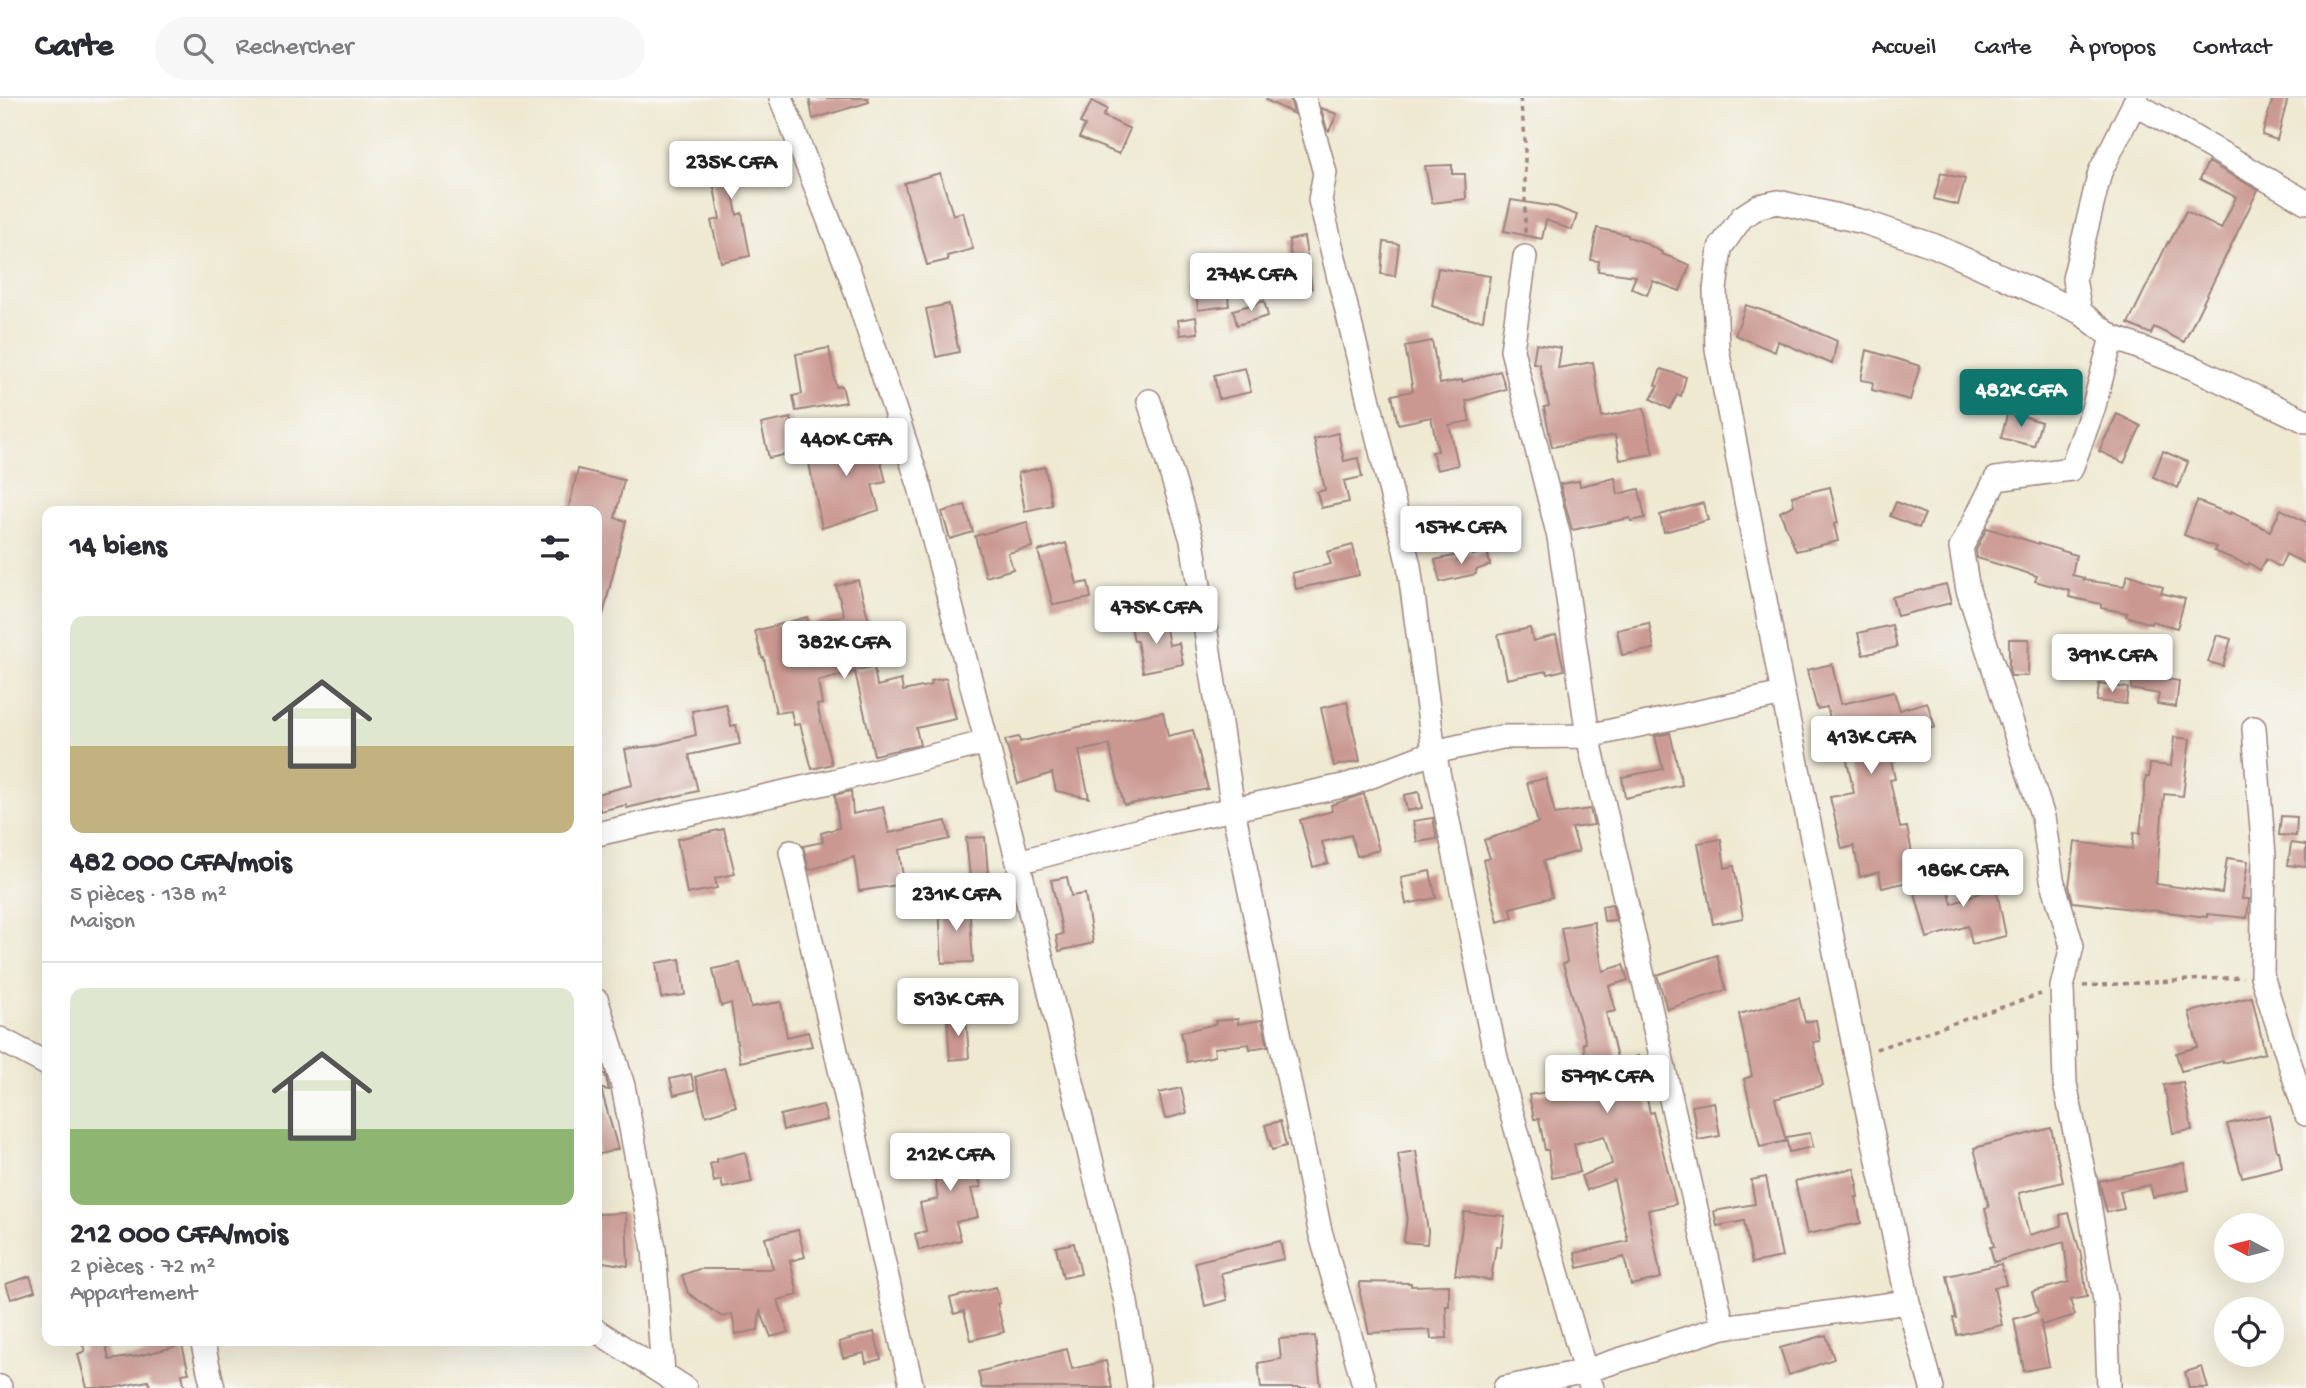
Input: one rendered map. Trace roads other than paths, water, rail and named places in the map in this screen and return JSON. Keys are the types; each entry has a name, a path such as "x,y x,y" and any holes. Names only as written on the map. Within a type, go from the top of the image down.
{"street":[{"path":"781,98 850,274 920,487 1018,862 1126,1301 1139,1388"},
{"path":"1304,98 1325,173 1320,200 1409,566 1434,752 1496,1058 1589,1379"},
{"path":"2080,312 2074,279 2100,172 2136,101 2306,202"},
{"path":"1932,1388 1908,1302 1783,694 1717,349 1715,290 1720,248 1742,217 1759,206 1777,202 1864,222 1935,246 2080,312 2112,337 2196,369 2306,421"},
{"path":"1525,257 1512,349 1559,537 1588,736 1723,1327"},
{"path":"2109,1388 2106,1306 2066,1084 2062,987 2072,946 2052,879 2043,817 1968,590 1961,548 1996,479 2071,468 2093,409 2112,337"},
{"path":"1149,401 1192,540 1233,809 1320,1231 1365,1388"},
{"path":"1018,862 1167,823 1348,785 1434,752 1502,737 1588,736 1783,694"},
{"path":"2253,728 2264,856 2262,976 2306,1114"},
{"path":"602,833 834,781 987,742"},
{"path":"791,852 912,1388"},
{"path":"602,1017 623,1086 654,1249 663,1373"},
{"path":"0,1039 42,1062"},
{"path":"1505,1388 1589,1379 1723,1327 1908,1302"},
{"path":"602,1334 685,1388"},
{"path":"203,1346 213,1388"}]}
